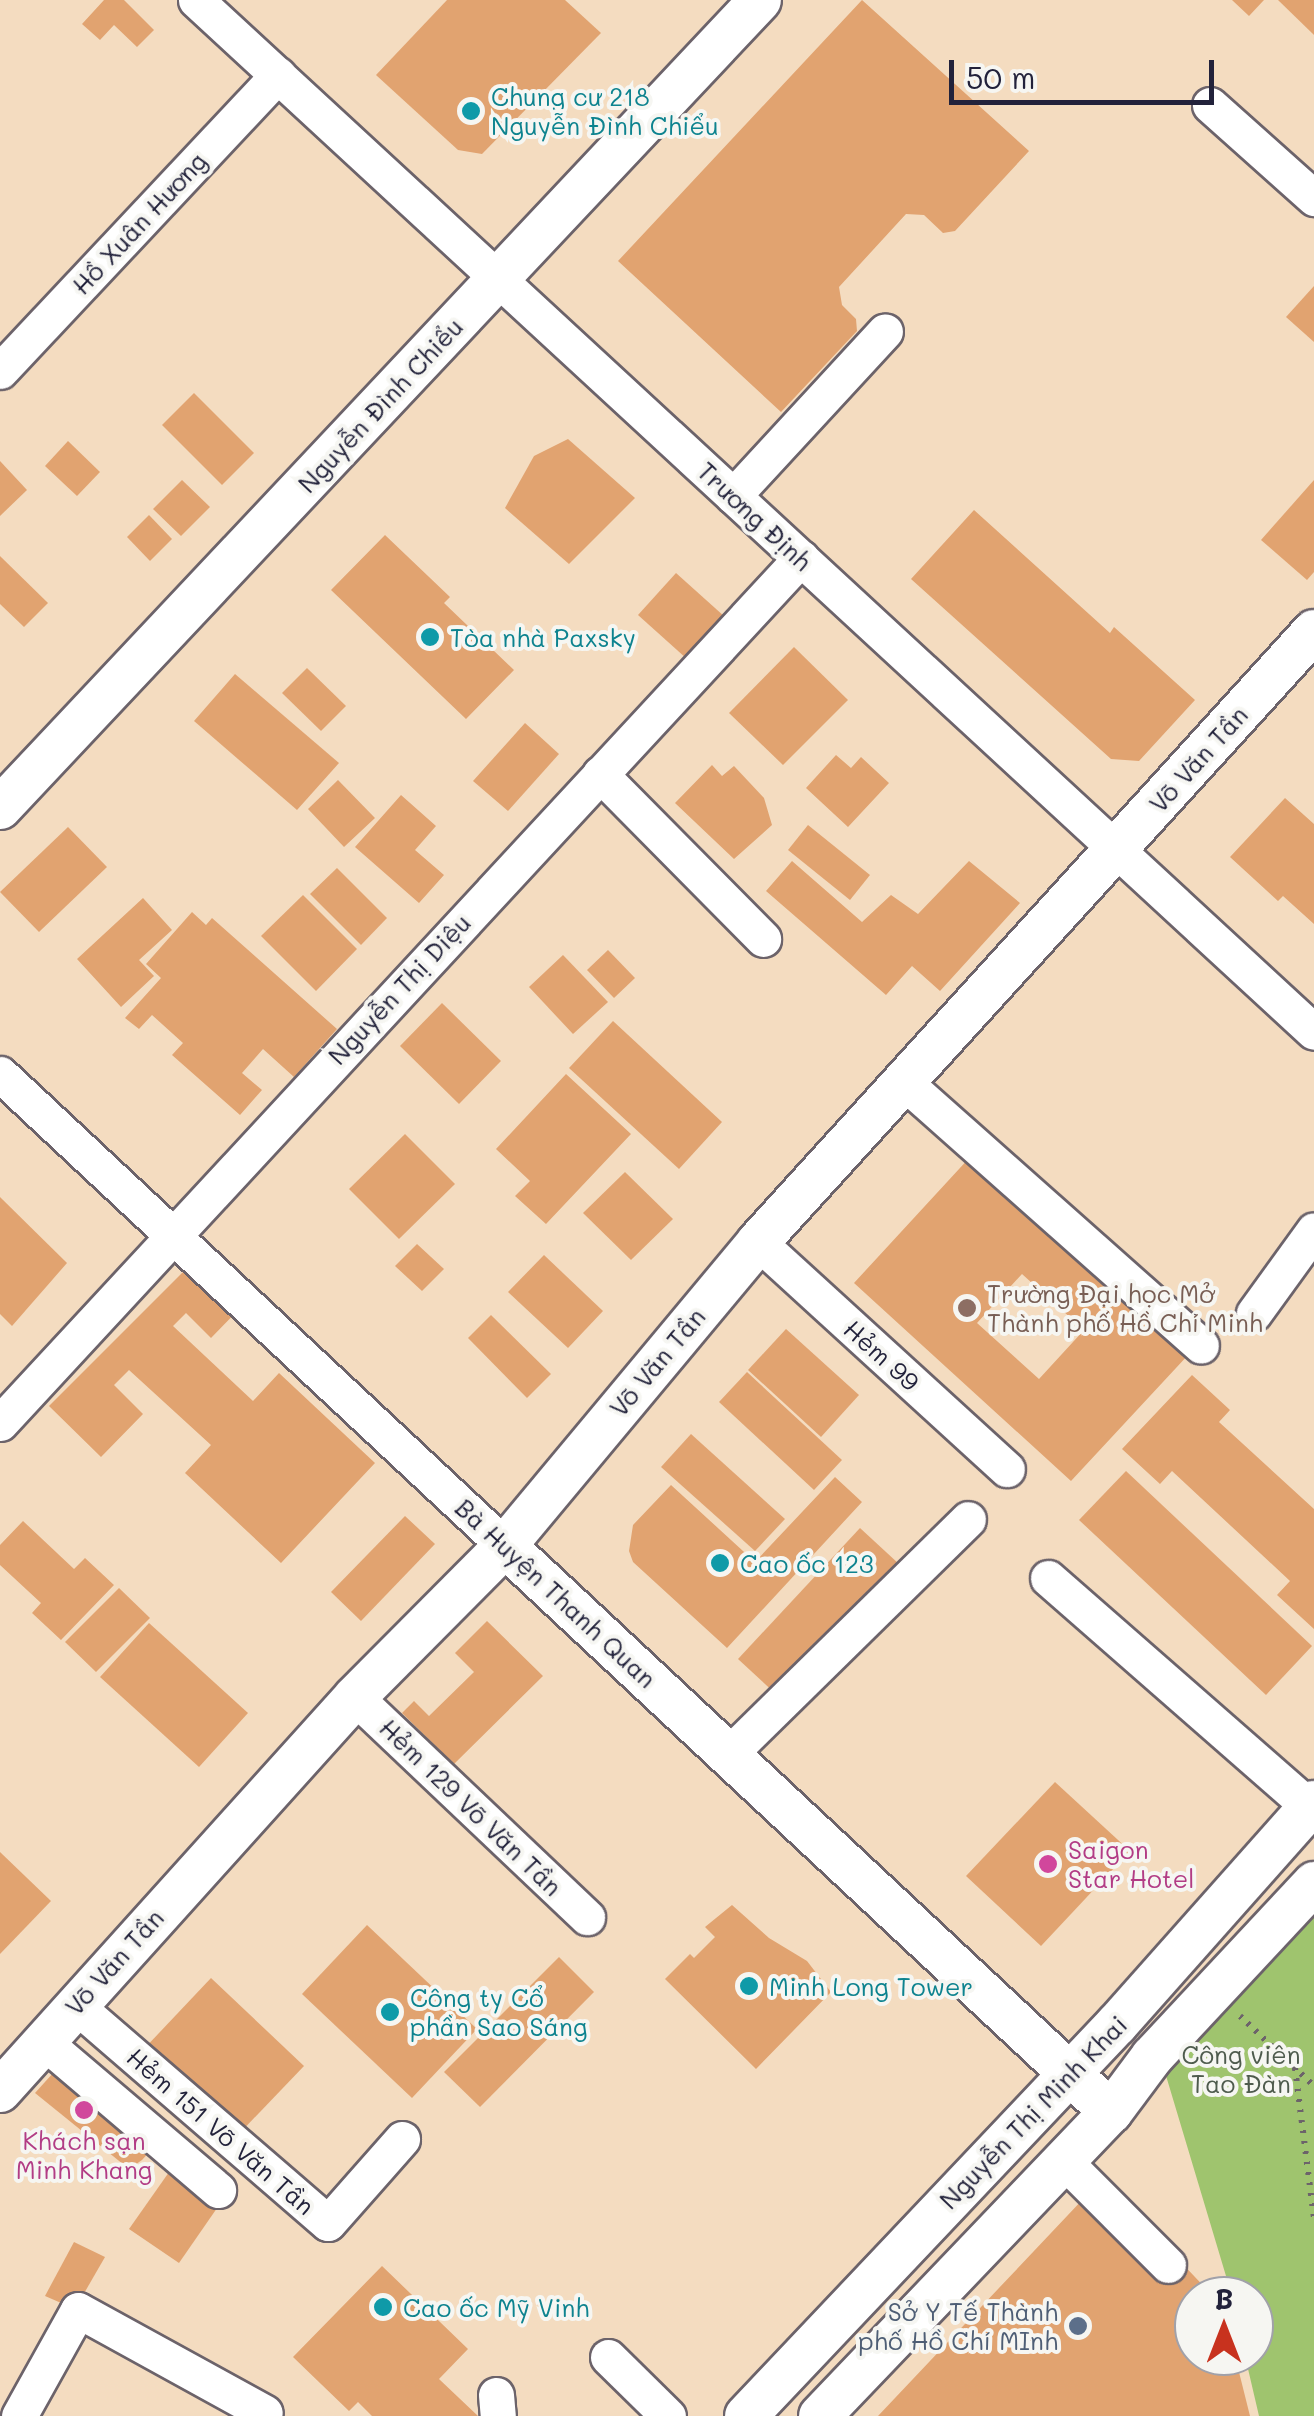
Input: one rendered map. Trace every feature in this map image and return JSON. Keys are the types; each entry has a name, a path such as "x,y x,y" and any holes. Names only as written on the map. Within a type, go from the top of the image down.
{"main road":[{"name":"Nguyễn Đình Chiểu","path":"0,808 760,0"},
{"name":"Võ Văn Tần","path":"0,2091 74,2004 356,1697 506,1546 758,1242 1314,631"},
{"name":"Bà Huyện Thanh Quan","path":"506,1546 1111,2112"},
{"name":"Nguyễn Thị Minh Khai","path":"746,2416 1070,2072 1312,1805"},
{"name":"Nguyễn Thị Minh Khai","path":"820,2416 1111,2112 1152,2056 1314,1884"}],"street":[{"name":"Trương Định","path":"196,0 1314,1032"},
{"name":"Hồ Xuân Hương","path":"0,372 278,75"},
{"path":"1210,105 1314,198"},
{"path":"733,496 886,331"},
{"name":"Nguyễn Thị Diệu","path":"0,1423 800,558"},
{"path":"600,774 763,940"},
{"name":"Bà Huyện Thanh Quan","path":"0,1074 506,1546"},
{"path":"904,1082 1201,1346"},
{"path":"1254,1312 1314,1230"},
{"name":"Hẻm 99","path":"758,1242 1007,1469"},
{"path":"728,1754 968,1519"},
{"path":"1048,1578 1312,1805"},
{"name":"Hẻm 129 Võ Văn Tần","path":"356,1697 587,1917"},
{"name":"Hẻm 151 Võ Văn Tần","path":"74,2004 328,2223 402,2139"},
{"path":"43,2041 218,2190"},
{"path":"1064,2160 1168,2265"},
{"path":"19,2416 78,2310 265,2413"},
{"path":"608,2357 668,2416"}],"path":[{"path":"1236,2012 1314,2086"},
{"path":"1295,2068 1314,2219"}],"green space":[{"name":"Công viên Tao Đàn","path":"1314,1887 1314,2416 1259,2416 1250,2376 1274,2376 1274,2276 1226,2276 1158,2049"}],"building":[{"path":"104,0 124,0 154,30 137,47 114,25 100,40 82,24"},
{"name":"Chung cư 218 Nguyễn Đình Chiểu","path":"447,0 565,0 601,33 482,154 458,150 376,75"},
{"path":"862,0 1029,151 955,231 943,233 924,215 906,214 839,287 842,305 856,319 857,331 781,412 618,261"},
{"path":"1232,0 1264,0 1249,16"},
{"path":"1278,0 1314,0 1314,35"},
{"path":"1314,286 1314,342 1286,317"},
{"path":"194,393 254,453 222,485 162,425"},
{"path":"568,439 635,498 569,564 505,508 534,456"},
{"path":"68,441 100,472 77,496 45,466"},
{"path":"0,461 27,490 0,516"},
{"path":"182,480 210,507 181,536 153,509"},
{"path":"1314,480 1314,572 1307,580 1261,540"},
{"path":"974,510 1110,633 1114,627 1195,700 1139,761 1111,759 911,579"},
{"path":"149,515 172,539 150,561 127,537"},
{"name":"Tòa nhà Paxsky","path":"385,535 450,597 444,603 514,670 466,719 331,590"},
{"path":"0,556 48,603 24,627 0,604"},
{"path":"676,573 725,617 687,659 638,615"},
{"path":"794,647 848,700 783,765 729,713"},
{"path":"307,668 346,706 321,731 282,693"},
{"path":"235,674 339,763 297,810 194,721"},
{"path":"525,723 559,754 508,811 473,781"},
{"path":"836,755 851,768 861,757 889,783 848,827 806,788"},
{"path":"712,765 722,776 734,766 764,798 772,825 734,859 675,803"},
{"path":"338,780 375,818 344,847 308,809"},
{"path":"401,795 436,826 415,850 444,875 419,903 355,847"},
{"path":"1285,798 1314,824 1314,924 1283,896 1278,901 1230,857"},
{"path":"808,825 870,875 850,900 788,850"},
{"path":"68,827 107,867 39,932 0,892"},
{"path":"792,861 862,922 891,895 918,914 969,861 1020,903 940,991 912,966 886,995 766,891"},
{"path":"337,868 387,918 361,945 310,894"},
{"path":"303,895 357,949 316,991 261,936"},
{"path":"143,898 172,930 139,960 154,976 121,1007 77,959"},
{"path":"192,912 206,925 212,918 337,1029 294,1077 263,1049 242,1073 262,1090 240,1115 172,1055 183,1043 152,1015 139,1029 125,1018 161,978 146,964"},
{"path":"608,950 635,978 614,998 587,970"},
{"path":"563,955 608,1002 573,1034 529,987"},
{"path":"442,1003 501,1061 459,1104 400,1046"},
{"path":"613,1021 722,1122 679,1169 569,1068"},
{"path":"566,1074 631,1134 546,1224 515,1196 530,1181 496,1149"},
{"path":"405,1134 455,1184 399,1239 349,1189"},
{"path":"971,1156 1189,1354 1071,1481 854,1283","holes":["1022,1274 1084,1330 1039,1379 977,1323"]},
{"path":"625,1172 673,1219 631,1260 583,1213"},
{"path":"0,1197 67,1263 12,1326 0,1314"},
{"path":"417,1244 444,1269 422,1291 395,1266"},
{"path":"200,1255 247,1301 211,1338 186,1313 173,1326 253,1401 279,1373 375,1463 281,1563 185,1473 211,1445 129,1370 114,1385 143,1414 101,1457 49,1406"},
{"path":"544,1255 603,1311 568,1348 508,1292"},
{"path":"491,1315 551,1374 527,1398 468,1338"},
{"path":"786,1329 859,1395 821,1437 748,1370"},
{"path":"747,1372 842,1460 814,1490 719,1402"},
{"path":"1192,1375 1230,1410 1219,1422 1314,1509 1314,1629 1277,1595 1290,1581 1172,1471 1160,1484 1122,1449"},
{"path":"691,1434 785,1519 755,1551 661,1467"},
{"path":"1126,1471 1312,1646 1266,1695 1079,1520"},
{"name":"Cao ốc 123","path":"835,1477 862,1502 727,1648 633,1562 629,1551 633,1525 671,1485 755,1562"},
{"path":"405,1516 435,1544 361,1621 331,1592"},
{"path":"23,1521 74,1569 85,1558 114,1585 61,1640 32,1613 41,1603 0,1565 0,1545"},
{"path":"860,1528 899,1564 777,1695 738,1659"},
{"path":"119,1588 150,1618 96,1672 65,1642"},
{"path":"487,1621 543,1676 454,1764 402,1713 414,1701 429,1716 474,1672 455,1653"},
{"path":"149,1623 248,1713 199,1767 100,1677"},
{"name":"Saigon Star Hotel","path":"1055,1782 1130,1851 1041,1946 966,1876"},
{"path":"0,1852 51,1901 0,1954"},
{"name":"Minh Long Tower","path":"732,1905 769,1938 807,1961 831,1992 756,2069 665,1979 690,1954 694,1958 715,1937 705,1927"},
{"name":"Công ty Cổ phần Sao Sáng","path":"367,1925 477,2029 412,2098 302,1994"},
{"path":"559,1957 594,1992 480,2107 444,2072"},
{"path":"211,1978 304,2066 235,2138 142,2051"},
{"name":"Khách sạn Minh Khang","path":"63,2062 153,2148 142,2160 129,2169 35,2093"},
{"path":"174,2165 224,2198 179,2263 129,2229"},
{"name":"Sở Y Tế Thành phố Hồ Chí MInh","path":"1102,2179 1194,2276 1174,2276 1174,2376 1240,2376 1250,2416 878,2416"},
{"path":"74,2242 105,2257 75,2309 45,2296"},
{"name":"Cao ốc Mỹ Vinh","path":"382,2266 468,2349 439,2379 478,2416 372,2416 358,2402 349,2411 293,2357"}],"place":[{"name":"Chung cư 218 Nguyễn Đình Chiểu","path":"471,111"},
{"name":"Tòa nhà Paxsky","path":"430,637"},
{"name":"Trường Đại học Mở Thành phố Hồ Chí Minh","path":"967,1308"},
{"name":"Cao ốc 123","path":"720,1563"},
{"name":"Saigon Star Hotel","path":"1048,1864"},
{"name":"Minh Long Tower","path":"749,1986"},
{"name":"Công ty Cổ phần Sao Sáng","path":"390,2012"},
{"name":"Khách sạn Minh Khang","path":"84,2110"},
{"name":"Cao ốc Mỹ Vinh","path":"383,2307"},
{"name":"Sở Y Tế Thành phố Hồ Chí MInh","path":"1078,2326"}]}
